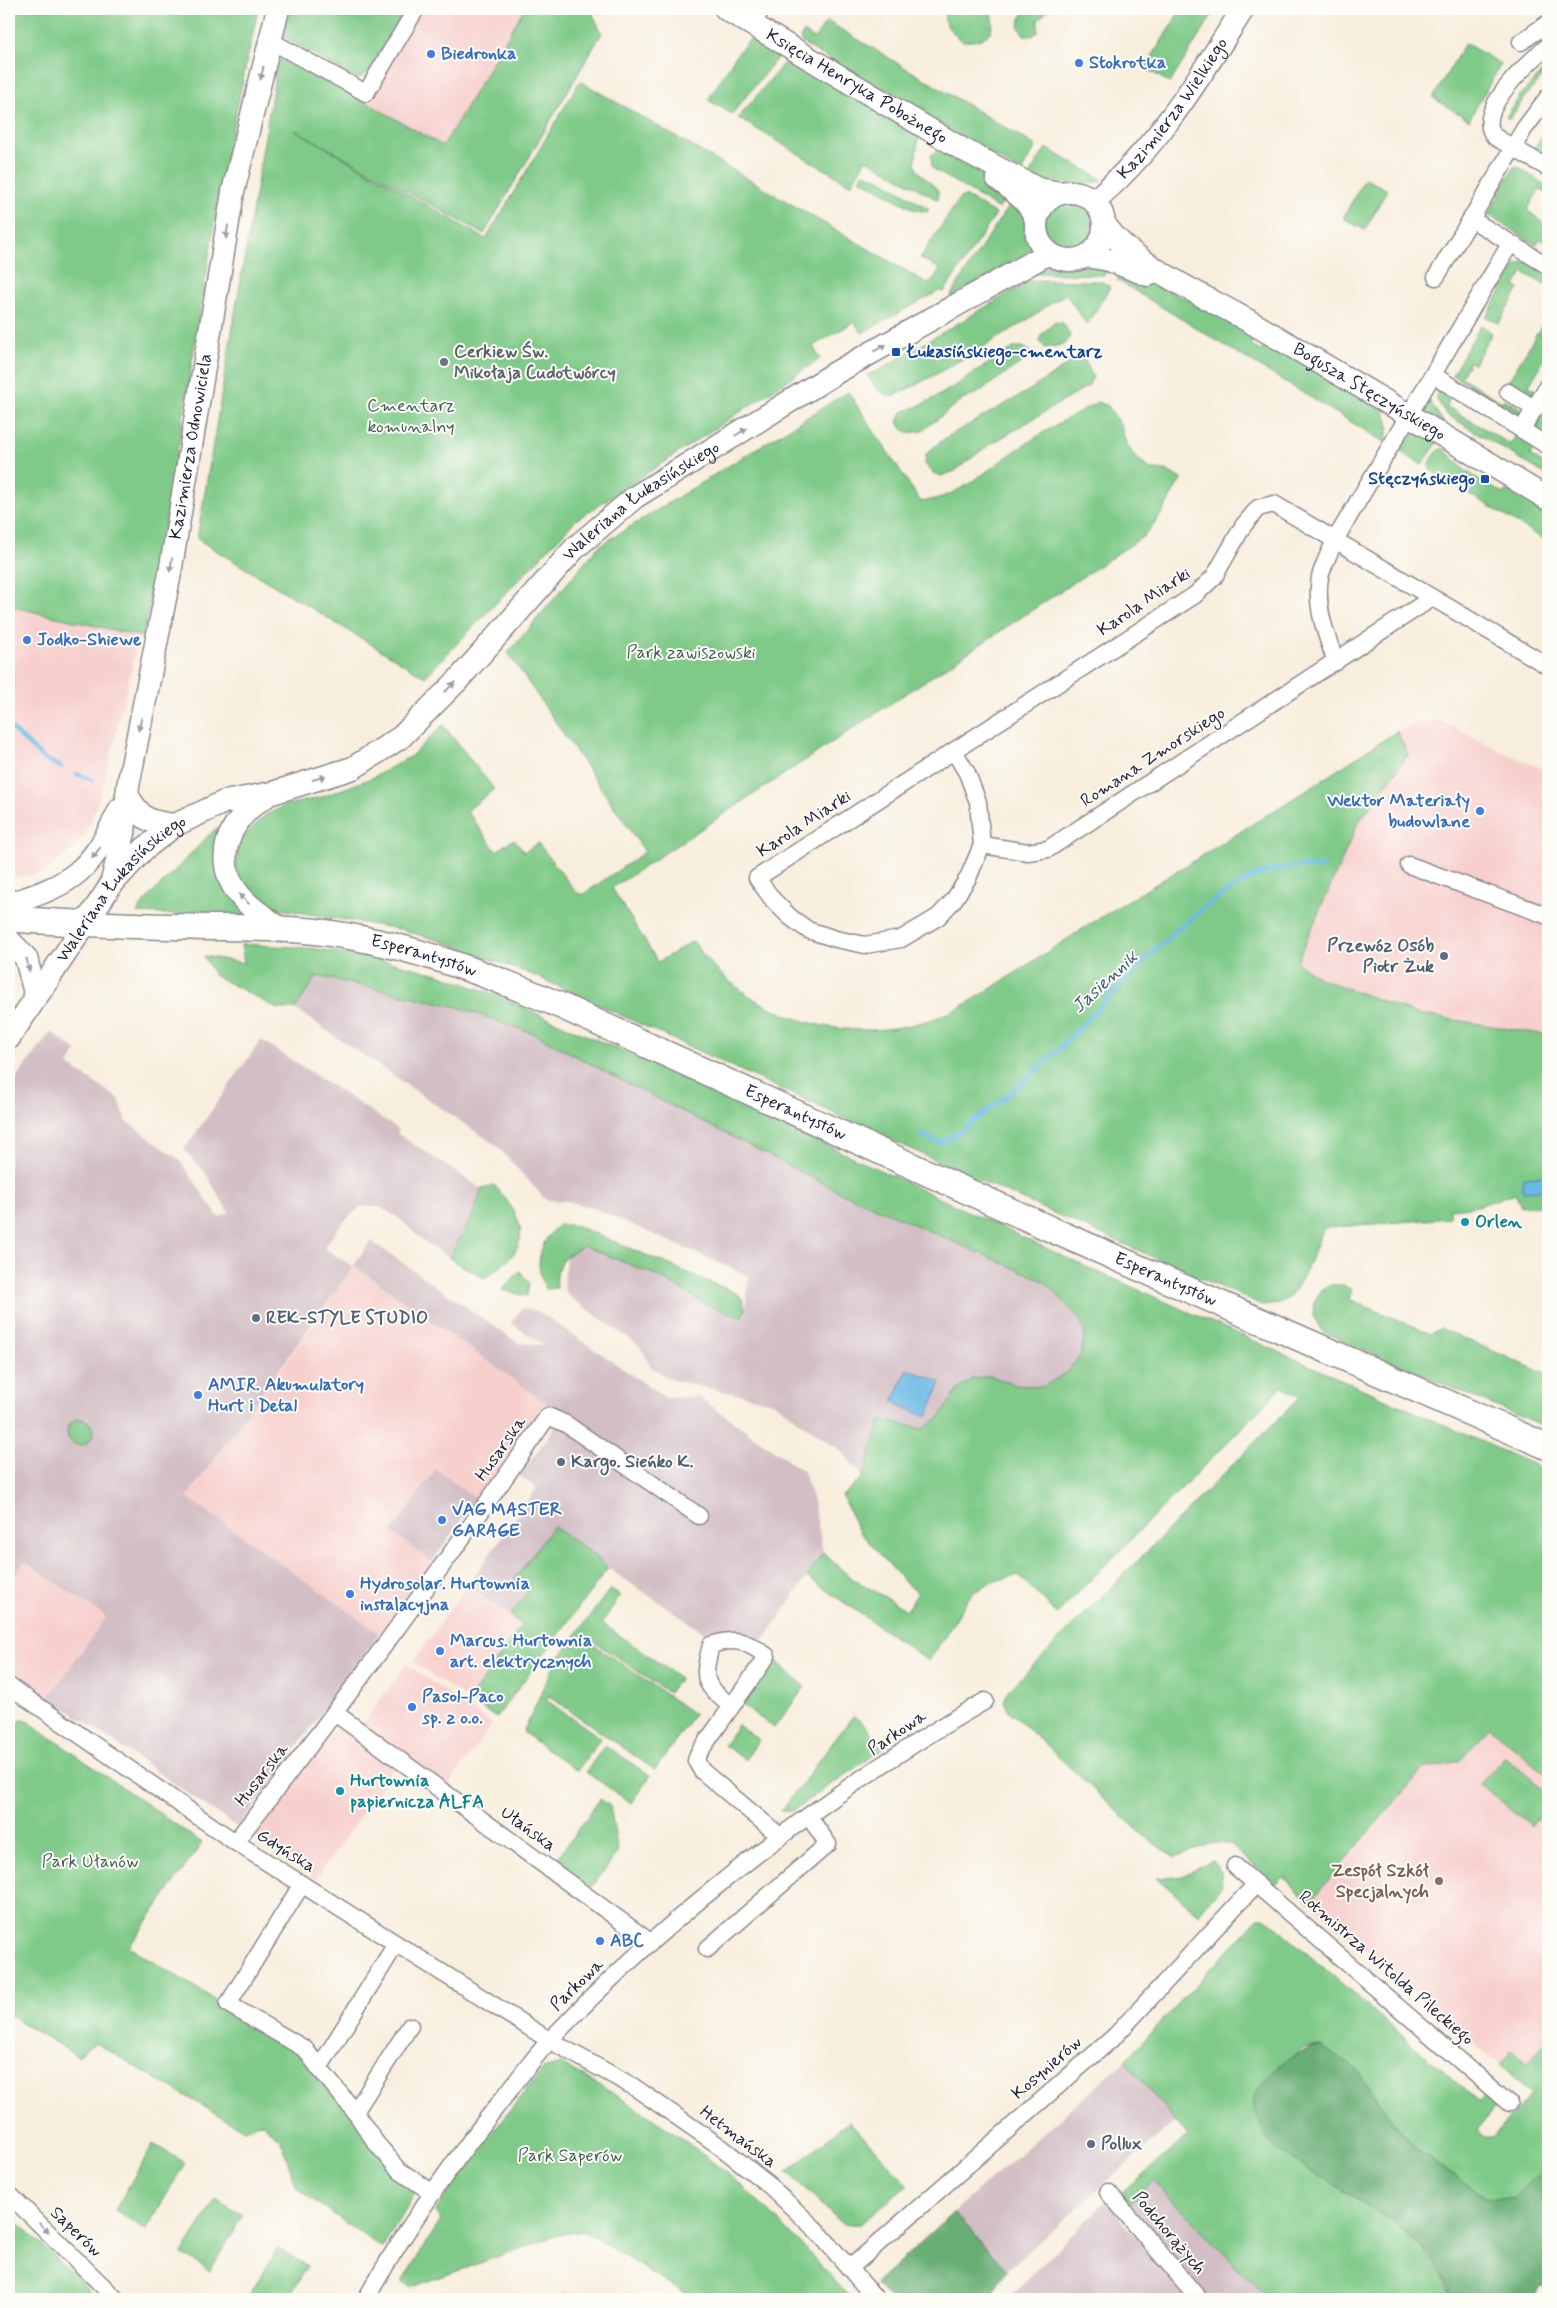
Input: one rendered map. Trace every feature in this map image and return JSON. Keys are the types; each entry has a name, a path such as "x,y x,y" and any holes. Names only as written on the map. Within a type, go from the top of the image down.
{"main road":[{"name":"Esperantystów","path":"9,919 85,924 282,930 336,935 408,949 516,986 1081,1243 1548,1447"}],"street":[{"name":"Kazimierza Odnowiciela","path":"111,886 124,833 127,795 170,573 234,192 278,9"},
{"path":"270,40 366,93 416,9"},
{"name":"Księcia Henryka Pobożnego","path":"726,9 757,16 962,149 1038,188 1061,193"},
{"name":"Kazimierza Wielkiego","path":"1094,201 1118,181 1154,142 1174,116 1243,9"},
{"path":"1521,42 1548,22"},
{"path":"1548,46 1514,79 1496,103 1489,119 1490,132 1548,168"},
{"path":"1436,277 1513,147 1548,96"},
{"name":"Księcia Henryka Pobożnego","path":"962,149 1021,198 1034,212 1036,220"},
{"path":"1078,192 1094,201 1100,210 1104,224 1102,240 1087,256 1065,260 1049,253 1038,236 1036,220 1043,205 1061,193 1078,192"},
{"path":"1471,219 1548,266"},
{"name":"Bogusza Stęczyńskiego","path":"1104,224 1119,243 1189,289"},
{"path":"1336,662 1321,620 1320,577 1335,540 1510,244"},
{"name":"Waleriana Łukasińskiego","path":"9,1038 111,886 144,850 174,825 224,802 272,793 353,768 401,737 457,681 576,548 636,498 837,372 1049,253"},
{"name":"Bogusza Stęczyńskiego","path":"1087,256 1109,260 1189,289 1229,309 1548,499"},
{"path":"1432,375 1548,446"},
{"path":"1522,430 1548,386"},
{"path":"1508,392 1535,409"},
{"name":"Karola Miarki","path":"954,751 967,773 978,802 982,845 968,878 953,901 938,916 901,939 865,945 836,939 808,930 773,900 757,878 1195,595 1214,577 1244,526 1258,508 1274,504 1335,540"},
{"path":"1335,540 1548,666"},
{"name":"Romana Zmorskiego","path":"982,845 1028,852 1048,848 1432,598"},
{"name":"Waleriana Łukasińskiego","path":"272,793 245,811 233,826 226,854 226,871 232,885 243,899 282,930"},
{"path":"127,795 141,816 157,823 174,825"},
{"path":"9,904 50,890 83,870 103,844 127,795"},
{"path":"1409,865 1548,916"},
{"path":"9,940 26,958 36,996"},
{"name":"Husarska","path":"235,1842 335,1713 443,1566 548,1416 566,1424 699,1516"},
{"name":"Gdyńska","path":"9,1686 235,1842 549,2040"},
{"name":"Parkowa","path":"366,2299 402,2238 433,2193 470,2141 549,2040 650,1942 781,1837 936,1730 985,1701"},
{"path":"732,1706 698,1754 696,1761 702,1772 781,1837"},
{"name":"Ułańska","path":"335,1713 650,1942"},
{"path":"707,1949 828,1844 809,1817"},
{"name":"Rotmistrza Witolda Pileckiego","path":"1235,1866 1509,2102"},
{"path":"302,1884 228,2004 305,2049 356,2112 376,2143 400,2171 433,2193"},
{"name":"Kosynierów","path":"850,2268 1115,2036 1256,1884"},
{"path":"319,2068 396,1944"},
{"path":"356,2112 410,2026"},
{"name":"Hetmańska","path":"549,2040 634,2087 721,2146 770,2186 818,2232 876,2299"},
{"name":"Podchorążych","path":"1108,2192 1199,2299"},
{"name":"Saperów","path":"9,2194 116,2299"}],"shaded area":[{"path":"406,9 524,9 443,146 356,96"},
{"path":"9,606 139,636 106,776 88,830 73,849 52,866 36,875 9,876"},
{"path":"1439,720 1503,752 1548,771 1548,1035 1417,1014 1319,978 1297,963 1358,823 1408,755 1397,731 1419,723"},
{"path":"316,976 455,1006 535,1034 840,1192 1044,1281 1078,1318 1085,1331 1081,1355 1066,1373 1043,1387 1015,1385 991,1376 957,1391 940,1417 923,1429 881,1421 863,1477 840,1450 773,1402 672,1380 651,1367 640,1346 570,1297 564,1289 566,1255 584,1246 658,1276 707,1305 741,1317 745,1310 749,1276 593,1208 566,1201 546,1200 497,1146 295,1009"},
{"path":"51,1032 77,1051 68,1065 119,1099 126,1121 180,1160 218,1217 229,1213 205,1172 184,1150 261,1040 398,1129 398,1134 482,1189 471,1219 449,1258 422,1240 401,1220 381,1207 360,1207 341,1224 324,1248 353,1266 371,1241 518,1343 544,1345 511,1323 522,1308 538,1311 666,1398 699,1397 804,1472 814,1505 823,1553 764,1640 730,1633 711,1637 608,1568 599,1559 553,1526 514,1580 529,1590 510,1616 467,1586 537,1488 520,1476 557,1424 546,1403 354,1266 187,1497 379,1633 366,1652 238,1828 49,1697 106,1617 24,1561 9,1584 9,1088"},
{"path":"353,1266 546,1403 476,1499 436,1470 392,1532 432,1562 379,1633 187,1497 314,1324"},
{"path":"436,1469 476,1499 432,1562 392,1532"},
{"path":"23,1561 106,1617 49,1697 9,1670 9,1584"},
{"path":"467,1586 522,1625 469,1700 413,1662"},
{"path":"406,1664 492,1724 445,1790 361,1726"},
{"path":"336,1726 394,1767 316,1879 254,1837"},
{"name":"Zespół Szkół Specjalnych","path":"1491,1727 1548,1777 1548,2038 1527,2065 1512,2050 1500,2065 1310,1902 1372,1833 1423,1769 1459,1762"},
{"path":"1125,2061 1176,2121 1007,2270 954,2212"},
{"path":"1154,2181 1268,2299 1209,2299 1129,2204"},
{"path":"1106,2201 1188,2299 1007,2299"},
{"path":"563,2289 581,2299 557,2299"}],"green space":[{"path":"9,9 258,9 221,182 169,504 143,637 9,606"},
{"path":"288,9 406,9 370,72 357,79 280,35"},
{"name":"Cmentarz komunalny","path":"524,9 590,9 602,33 484,234 295,130 486,239 580,81 927,283 933,280 940,269 920,258 960,198 965,196 996,214 944,292 939,291 862,333 854,322 813,346 820,359 576,520 425,677 197,539 277,65 281,60 298,63 443,146"},
{"path":"946,9 989,9 993,24 984,38 963,41 955,35 946,23"},
{"path":"1024,9 1050,9 1038,20 1038,32 1032,36 1024,35 1019,28"},
{"path":"1181,9 1216,9 1170,83 1145,68"},
{"path":"827,21 1036,146 1021,172 802,43 800,38 804,32 814,39"},
{"path":"750,39 778,57 732,114 708,100 737,54"},
{"path":"1465,43 1501,64 1469,120 1433,98"},
{"path":"789,57 919,135 915,163 917,170 938,190 938,200 866,159 851,185 738,118"},
{"path":"1548,66 1548,70 1524,98 1510,119 1506,117 1522,93"},
{"path":"1548,128 1548,163 1530,153"},
{"path":"943,148 950,150 1008,193 999,209 932,168 931,155"},
{"path":"1046,148 1102,180 1076,184 1028,177"},
{"path":"1517,166 1548,187 1548,193 1539,190 1527,210 1548,226 1548,243 1540,239 1536,245 1488,215 1513,168"},
{"path":"864,173 882,180 929,209 927,212 915,210 860,179"},
{"path":"1365,178 1387,190 1365,230 1343,218"},
{"path":"1014,197 1026,216 1026,232 1034,249 951,297 952,293"},
{"path":"1070,200 1080,202 1088,208 1094,216 1096,226 1094,236 1088,244 1080,250 1070,252 1060,250 1052,244 1046,236 1044,226 1046,216 1052,208 1060,202"},
{"path":"1526,261 1548,274 1548,287 1523,272 1515,286 1519,289 1499,323 1486,317 1516,265"},
{"path":"1094,264 1109,267 1104,275 1031,273 1049,265 1071,269"},
{"path":"1122,271 1218,313 1254,337 1251,345 1260,351 1269,345 1383,410 1388,426 1384,442 1117,280"},
{"path":"1031,280 1101,281 1110,287 1087,325 1066,294 1029,319 975,351 926,380 892,397 879,391 866,375 876,372"},
{"path":"1548,315 1548,353 1529,386 1540,393 1533,400 1506,385"},
{"path":"1055,322 1063,323 1070,335 1067,342 1045,348 1039,340 1042,334"},
{"path":"1481,325 1492,333 1474,364 1470,362 1461,377 1502,402 1504,399 1523,410 1520,414 1452,375"},
{"path":"1015,347 1023,347 1029,351 1028,358 976,394 962,400 922,431 910,433 902,429 898,422 902,412 946,391"},
{"path":"1072,361 1085,361 1093,377 1088,386 983,449 955,471 941,476 933,473 925,464 926,454 945,438 1030,390"},
{"path":"1440,389 1452,395 1446,406 1510,444 1517,434 1535,446 1530,455 1548,467 1548,476 1446,414 1435,397"},
{"name":"Park zawiszowski","path":"848,392 921,502 946,495 968,485 1041,434 1098,402 1108,406 1120,424 1126,443 1135,457 1152,470 1166,470 1181,479 1160,516 1144,536 612,888 658,962 693,941 716,969 743,992 774,1010 807,1022 842,1029 878,1030 913,1024 948,1013 973,1000 1397,731 1408,755 1358,823 1297,962 1319,978 1417,1014 1548,1035 1548,1205 1521,1207 1515,1193 1478,1206 1449,1209 1449,1218 1324,1228 1305,1273 1295,1290 1284,1300 1264,1306 963,1173 538,977 444,942 399,929 280,909 260,902 239,877 236,866 238,849 245,835 265,815 287,805 322,797 374,777 411,756 443,725 494,789 467,811 496,851 514,839 524,852 538,843 576,892 582,895 645,852 508,653 599,546"},
{"path":"1428,399 1446,426 1424,412"},
{"path":"1548,401 1546,423 1548,431 1544,429 1540,436 1532,430"},
{"path":"1418,433 1438,442 1422,465 1396,449 1405,438"},
{"path":"1443,448 1466,471 1503,494 1506,490 1548,509 1548,542 1430,470 1433,457"},
{"path":"229,820 221,836 254,918 137,913 145,901 212,832"},
{"path":"241,944 310,948 369,957 438,974 493,994 699,1085 1071,1260 1548,1471 1548,1777 1490,1727 1459,1762 1423,1769 1310,1902 1283,1877 1275,1885 1230,1844 1212,1843 1175,1857 1144,1836 1009,1711 1004,1701 1008,1691 1300,1397 1282,1387 1057,1614 1018,1575 995,1581 972,1593 929,1661 807,1577 823,1553 850,1577 907,1610 918,1593 905,1582 858,1530 842,1496 863,1477 881,1420 923,1429 940,1417 957,1391 972,1379 991,1376 1015,1385 1043,1387 1066,1373 1081,1355 1085,1331 1079,1318 1044,1281 840,1192 535,1034 455,1006 317,976 295,1009 278,1009 214,975 204,956 244,963"},
{"path":"494,1185 514,1212 519,1224 520,1235 518,1246 511,1257 484,1278 449,1258 471,1219 482,1189"},
{"path":"560,1224 577,1226 736,1293 743,1299 745,1310 741,1317 707,1305 658,1276 584,1246 570,1254 562,1262 557,1272 557,1288 546,1289 540,1271 540,1254 547,1238"},
{"path":"520,1271 529,1283 527,1296 502,1290"},
{"path":"1331,1285 1343,1285 1352,1290 1349,1299 1431,1334 1440,1328 1548,1375 1548,1429 1323,1332 1318,1326 1313,1312 1315,1300 1324,1289"},
{"path":"80,1419 89,1423 93,1432 89,1441 80,1445 71,1441 67,1432 71,1423"},
{"path":"553,1526 599,1559 608,1568 496,1718 469,1700 522,1625 510,1616 529,1590 514,1580"},
{"path":"610,1589 620,1596 602,1623 680,1678 669,1693 589,1638 587,1640 694,1714 655,1770 549,1696 546,1700 601,1738 577,1771 523,1732 555,1663"},
{"path":"774,1659 805,1687 774,1728 741,1704"},
{"path":"853,1716 862,1722 883,1749 792,1811 781,1811"},
{"name":"Park Ułanów","path":"23,1718 202,1843 129,1947 296,2049 417,2190 382,2248 297,2189 281,2140 262,2123 244,2130 95,2043 78,2056 10,2016 9,1732"},
{"path":"738,1725 759,1740 745,1760 724,1745"},
{"path":"605,1745 650,1776 631,1803 586,1772"},
{"path":"1504,1756 1548,1793 1548,1806 1531,1826 1480,1784"},
{"path":"600,1799 610,1806 618,1852 590,1890 554,1863"},
{"path":"1212,1861 1221,1872 1222,1886 1198,1914 1157,1878 1183,1876"},
{"path":"1258,1918 1266,1918 1479,2102 1488,2093 1500,2103 1477,2130 1484,2137 1493,2137 1531,2094 1500,2065 1512,2050 1527,2064 1548,2038 1548,2146 1542,2171 1513,2199 1485,2197 1419,2151 1321,2046 1303,2048 1270,2074 1343,2191 1383,2213 1419,2244 1442,2275 1450,2299 1268,2299 1154,2181 1129,2204 1122,2192 1188,2136 1125,2061"},
{"path":"1321,2046 1356,2069 1392,2121 1419,2151 1485,2197 1513,2199 1542,2171 1548,2146 1548,2285 1539,2287 1534,2299 1450,2299 1444,2277 1431,2257 1413,2238 1367,2205 1273,2146 1262,2129 1256,2114 1254,2107 1255,2094 1272,2072 1284,2062 1298,2053"},
{"name":"Park Saperów","path":"561,2064 638,2109 712,2161 757,2200 852,2299 695,2299 583,2231 559,2235 412,2287 402,2282 441,2220 434,2213 480,2148 543,2069"},
{"path":"849,2121 908,2185 859,2225 844,2225 787,2172"},
{"path":"153,2144 185,2163 146,2230 115,2210"},
{"path":"216,2199 243,2215 210,2271 182,2254"},
{"path":"954,2212 1007,2270 990,2297 988,2299 889,2299 875,2284"},
{"path":"9,2214 81,2282 96,2299 9,2299"},
{"path":"278,2248 307,2266 288,2299 247,2299"}],"water":[{"path":"1548,1176 1548,1190 1523,1191 1523,1177"},
{"path":"907,1369 941,1382 927,1417 893,1402"}],"waterway":[{"name":"Jasiennik","path":"9,726 43,758 61,767"},
{"name":"Jasiennik","path":"77,774 92,780"},
{"name":"Jasiennik","path":"921,1134 936,1142 945,1141 1003,1099 1057,1051 1162,944 1222,895 1252,877 1281,868 1292,866 1323,868"}],"place":[{"name":"Biedronka","path":"431,54"},
{"name":"Stokrotka","path":"1079,63"},
{"name":"Łukasińskiego-cmentarz","path":"896,352"},
{"name":"Cerkiew Św. Mikołaja Cudotwórcy","path":"444,362"},
{"name":"Stęczyńskiego","path":"1485,479"},
{"name":"Jodko-Shiewe","path":"27,640"},
{"name":"Wektor Materiały budowlane","path":"1480,811"},
{"name":"Przewóz Osób Piotr Żuk","path":"1444,956"},
{"name":"Orlen","path":"1465,1222"},
{"name":"REK-STYLE STUDIO","path":"256,1318"},
{"name":"AMIR. Akumulatory Hurt i Detal","path":"198,1395"},
{"name":"Kargo. Sieńko K.","path":"561,1462"},
{"name":"VAG MASTER GARAGE","path":"442,1520"},
{"name":"Hydrosolar. Hurtownia instalacyjna","path":"350,1594"},
{"name":"Marcus. Hurtownia art. elektrycznych","path":"440,1651"},
{"name":"Pasol-Paco sp. z o.o.","path":"412,1707"},
{"name":"Hurtownia papiernicza ALFA","path":"340,1791"},
{"name":"Zespół Szkół Specjalnych","path":"1439,1881"},
{"name":"ABC","path":"600,1941"},
{"name":"Pollux","path":"1091,2144"}]}
